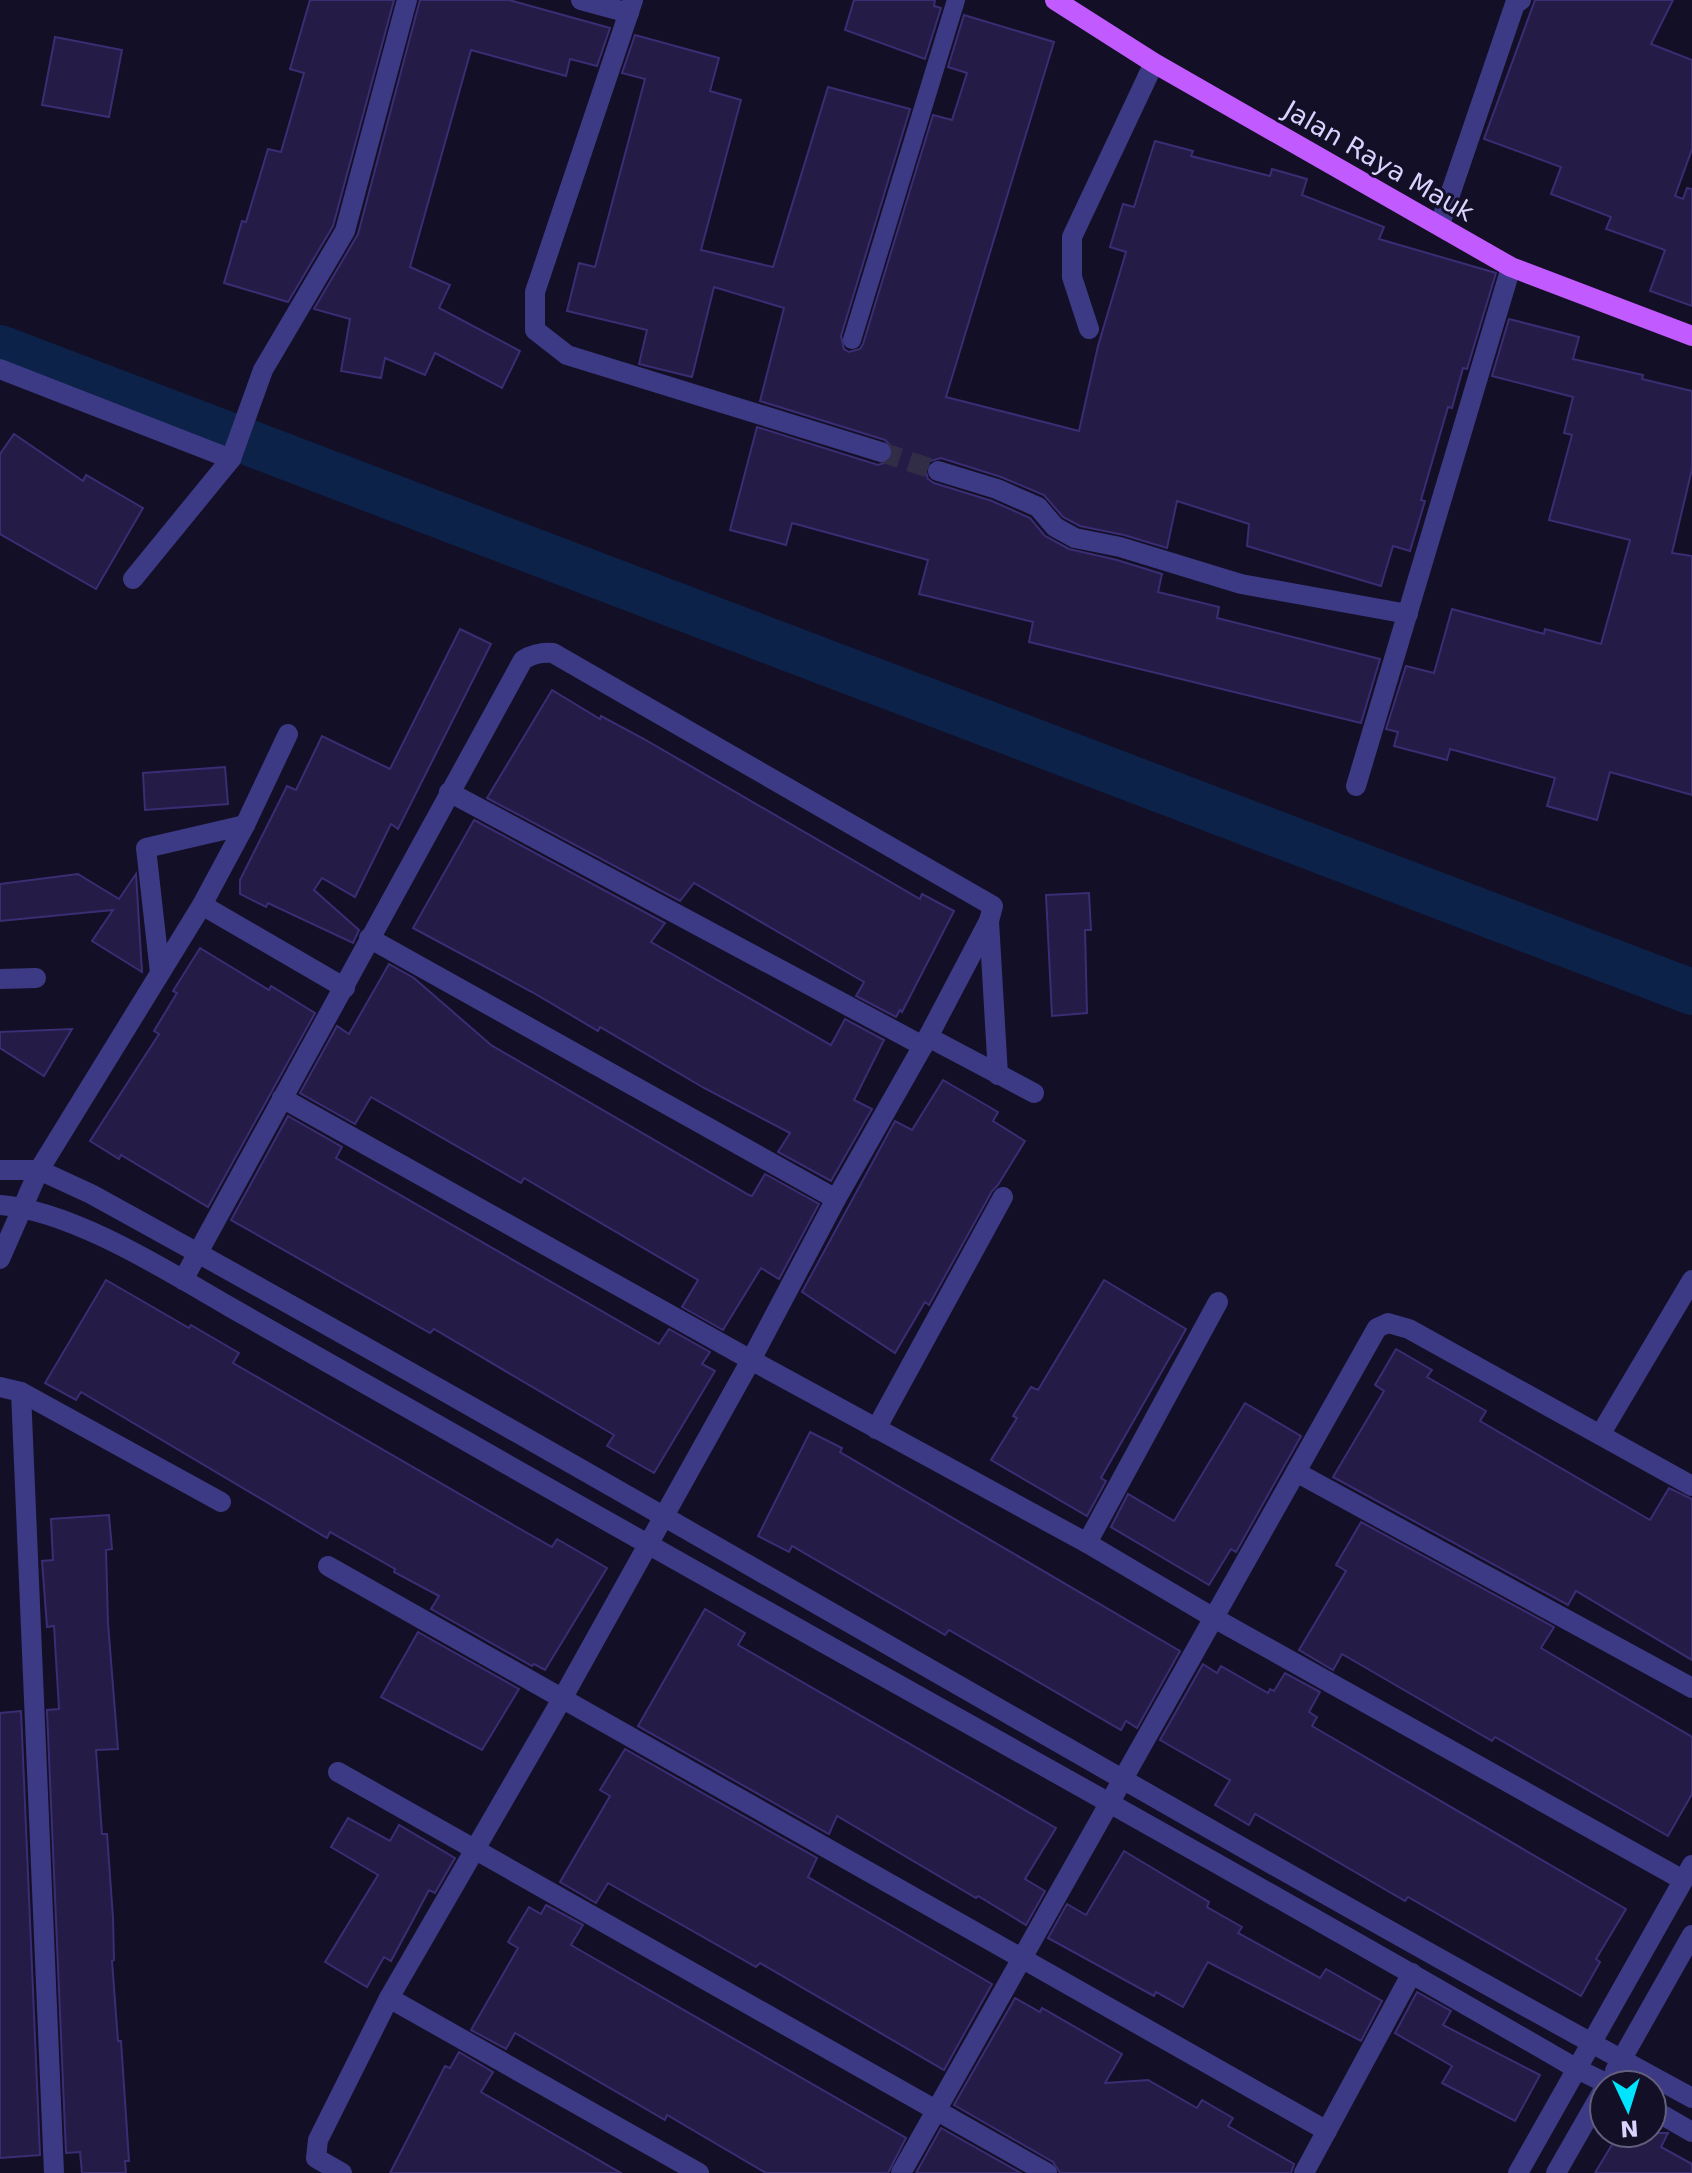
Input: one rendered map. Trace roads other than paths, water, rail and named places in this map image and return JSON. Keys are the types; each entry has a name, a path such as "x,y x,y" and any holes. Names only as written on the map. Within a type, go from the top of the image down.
{"main road":[{"name":"Jalan Raya Mauk","path":"1055,0 1154,63 1511,267 1692,336"}],"street":[{"path":"133,579 234,451 263,370 345,231 407,0"},
{"path":"581,0 631,6 535,292 535,330 567,355 881,452"},
{"path":"1440,224 1517,1"},
{"path":"1089,329 1072,277 1072,237 1154,63"},
{"path":"1356,786 1511,267"},
{"path":"0,369 234,451"},
{"path":"938,471 997,489 1038,507 1055,527 1075,538 1120,547 1241,584 1408,614"},
{"path":"183,1280 523,660 542,652 553,653 993,906 989,921 925,1042 836,1199 751,1360 562,1699 389,1998 318,2140 316,2158 342,2173"},
{"path":"0,1259 39,1170 202,905 245,825 288,734"},
{"path":"449,792 925,1042 1034,1093"},
{"path":"160,973 146,848 245,825"},
{"path":"202,905 345,988"},
{"path":"989,921 998,1075"},
{"path":"369,938 836,1199"},
{"path":"0,979 36,978"},
{"path":"282,1098 1087,1543 1214,1618 1688,1872 1518,2173"},
{"path":"0,1170 39,1170 91,1194 198,1252 1386,1928 1692,2098"},
{"path":"876,1429 1003,1197"},
{"path":"0,1205 24,1207 76,1224 183,1280 648,1545 1373,1949 1588,2075"},
{"path":"1600,1435 1691,1282"},
{"path":"1087,1543 1218,1302"},
{"path":"901,2173 1377,1328 1388,1323 1409,1329 1692,1486"},
{"path":"0,1387 21,1392 221,1502"},
{"path":"21,1392 54,2173"},
{"path":"1296,1472 1692,1688"},
{"path":"328,1566 1327,2131"},
{"path":"338,1772 1047,2173"},
{"path":"1373,1949 1386,1928"},
{"path":"1616,2069 1692,1935"},
{"path":"1304,2173 1412,1973"},
{"path":"389,1998 699,2173"},
{"path":"1556,2173 1588,2118"},
{"path":"1668,2118 1692,2132"}],"lane":[{"path":"852,340 956,0"}],"waterway":[{"path":"0,348 1692,992"}],"tunnel":[{"path":"881,452 938,471"}]}
